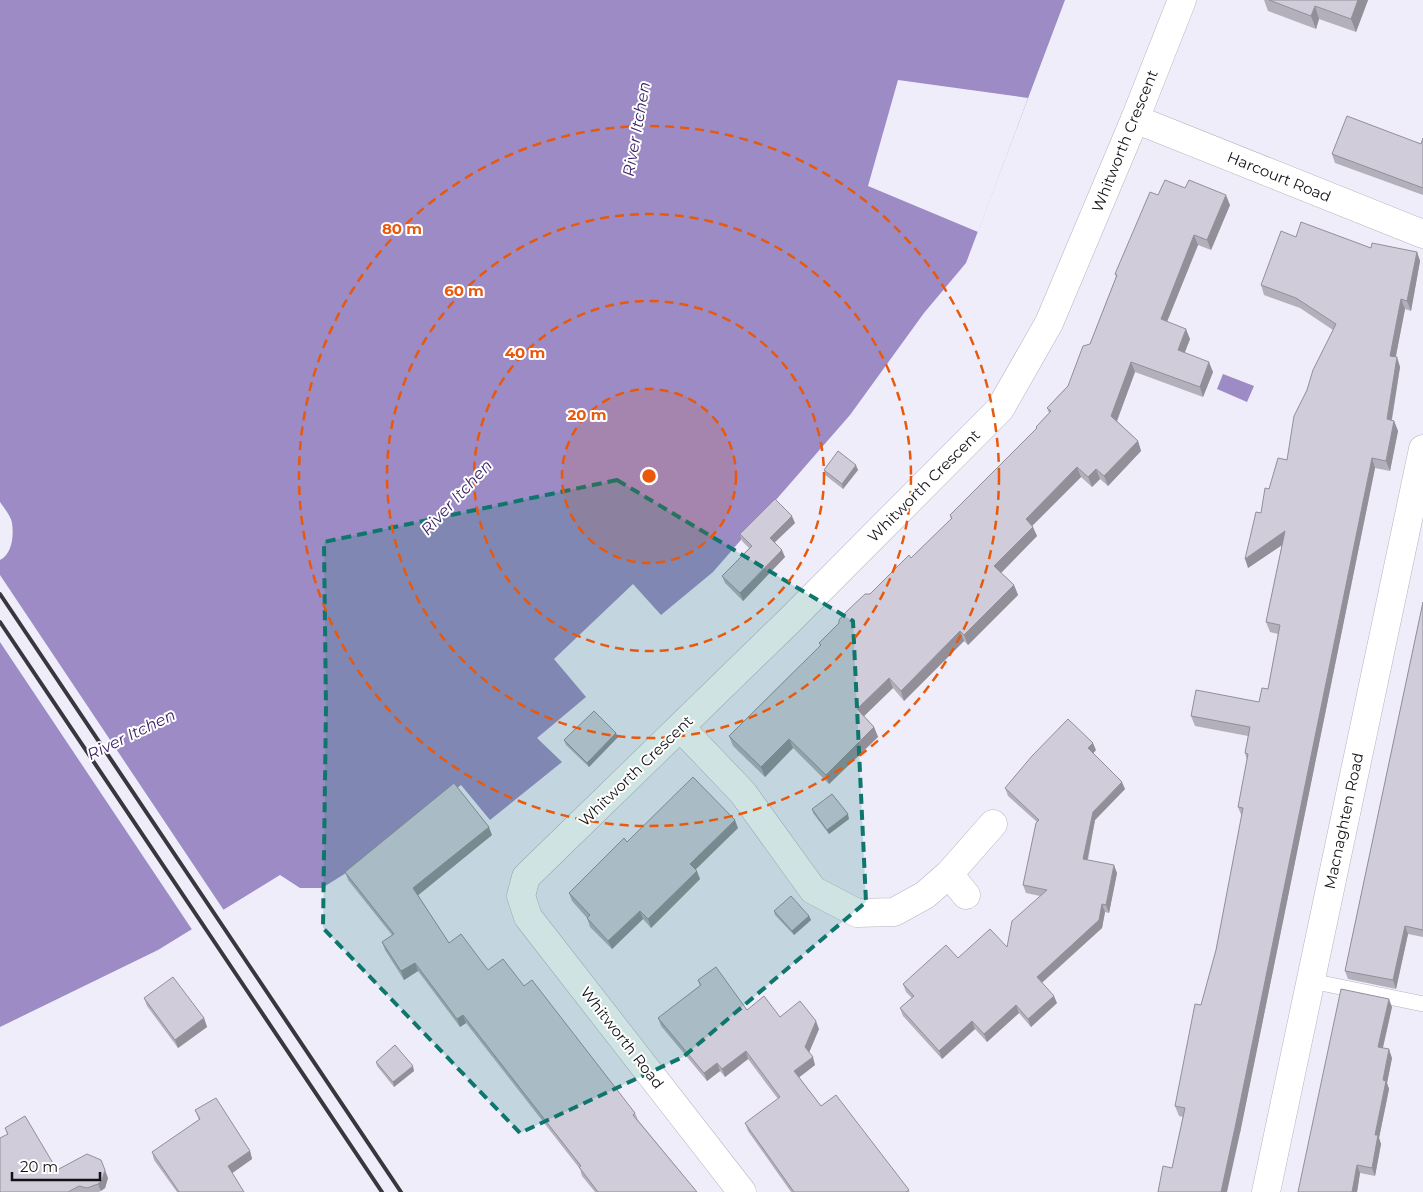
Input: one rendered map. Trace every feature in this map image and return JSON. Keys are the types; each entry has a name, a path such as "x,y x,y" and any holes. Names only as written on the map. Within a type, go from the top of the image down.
{"street":[{"name":"Whitworth Crescent","path":"526,877 681,728 1000,409 1049,323 1135,119 1182,0"},
{"name":"Harcourt Road","path":"1135,119 1423,234"},
{"name":"Macnaghten Road","path":"1266,1192 1423,449"},
{"path":"681,728 743,793 813,890 857,914 894,912 925,896 949,874 993,824"},
{"path":"949,874 966,895"},
{"name":"Whitworth Road","path":"526,877 521,896 528,917 742,1192"}],"lane":[{"path":"1311,981 1423,1004"}],"highlighted area":[{"path":"617,480 853,621 866,902 683,1057 520,1133 323,928 326,707 324,542"}],"water":[{"name":"River Itchen","path":"0,0 1065,0 966,263 924,313 850,415 713,572 661,615 633,584 554,659 586,697 537,738 562,762 490,820 461,785 346,873 322,888 300,888 280,875 158,950 0,1027 0,560 10,549 13,533 10,518 0,502"},
{"path":"1223,374 1254,386 1247,402 1217,389"}],"pier":[{"path":"898,80 1028,98 978,232 868,186"},
{"path":"0,575 225,912 193,931 0,642"}],"building":[{"path":"1269,0 1358,0 1351,19 1315,6 1311,16"},
{"path":"1347,116 1421,144 1423,138 1423,188 1332,154"},
{"path":"1165,180 1185,188 1189,180 1226,195 1207,240 1194,235 1161,319 1186,329 1178,350 1209,362 1200,387 1131,362 1111,416 1138,441 1104,476 1096,469 1088,477 1077,467 1026,519 1033,527 994,566 1014,585 964,635 960,631 901,691 889,678 857,709 874,727 826,775 789,739 761,767 729,736 821,645 819,643 839,623 839,620 847,611 865,594 870,594 909,555 911,558 952,518 950,515 1037,428 1051,411 1047,408 1068,386 1083,346 1090,344 1117,275 1115,274 1150,192 1158,195"},
{"path":"1301,222 1371,248 1372,243 1417,252 1407,301 1401,299 1390,356 1397,357 1387,419 1394,421 1386,461 1372,458 1221,1192 1158,1192 1163,1166 1172,1168 1185,1108 1175,1106 1195,1004 1201,1005 1216,950 1243,808 1238,807 1248,754 1245,753 1250,727 1191,716 1196,690 1259,702 1262,688 1268,689 1280,625 1266,622 1285,531 1245,559 1256,512 1261,513 1265,488 1269,489 1278,458 1287,460 1294,416 1307,390 1313,370 1336,324 1296,298 1261,285 1281,231 1296,237"},
{"path":"838,451 856,465 842,484 824,470"},
{"path":"775,499 792,516 770,538 782,550 740,593 722,576 752,546 740,534"},
{"path":"1423,602 1423,930 1405,926 1393,980 1345,971"},
{"path":"594,711 616,733 587,763 564,740"},
{"path":"1068,719 1093,743 1088,748 1122,782 1093,812 1083,859 1114,865 1106,905 1102,904 1099,920 1037,977 1054,996 1028,1019 1016,1005 984,1034 972,1021 939,1051 900,1008 914,996 903,984 946,945 958,958 990,929 1007,947 1012,921 1047,890 1023,885 1036,823 1039,820 1005,788 1032,756"},
{"path":"693,777 735,820 690,864 697,871 648,919 640,911 608,941 587,918 590,915 569,893 624,838 627,842"},
{"path":"454,783 489,827 413,888 449,943 461,934 488,970 503,959 524,986 532,980 635,1113 633,1115 697,1192 598,1192 579,1167 581,1166 463,1015 457,1019 415,963 401,971 382,942 394,934 345,872"},
{"path":"832,794 848,814 827,830 812,809"},
{"path":"791,896 809,916 792,931 774,911"},
{"path":"716,967 747,1010 764,996 780,1017 800,1001 816,1021 805,1047 813,1057 794,1071 821,1106 836,1095 909,1190 906,1192 794,1192 745,1123 780,1097 746,1051 722,1069 717,1063 704,1073 658,1018 701,985 698,980"},
{"path":"173,977 204,1018 175,1040 144,998"},
{"path":"1341,989 1389,999 1378,1047 1389,1049 1383,1080 1386,1081 1375,1135 1378,1135 1372,1168 1357,1165 1352,1192 1298,1192"},
{"path":"395,1045 413,1066 393,1082 376,1062"},
{"path":"216,1098 250,1151 228,1166 244,1192 179,1192 152,1152 200,1119 195,1110"},
{"path":"25,1116 57,1170 87,1154 101,1160 105,1170 102,1180 98,1184 87,1188 79,1186 68,1192 0,1192 0,1138 8,1134 5,1128"}],"railway":[{"path":"0,594 401,1192"},
{"path":"0,622 382,1192"}]}
